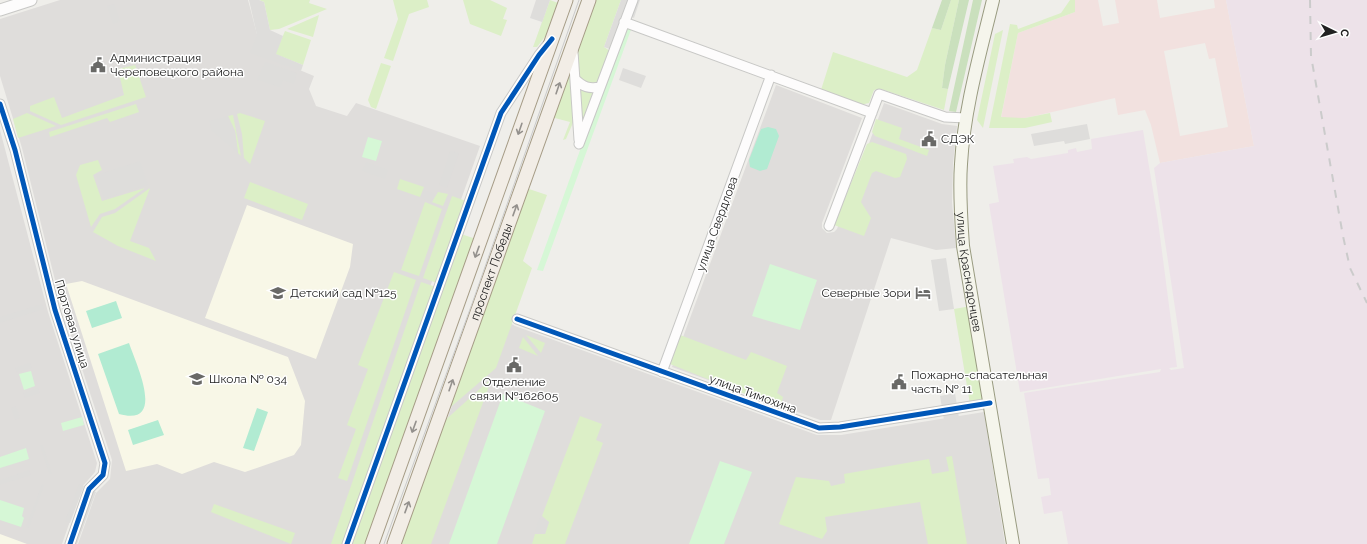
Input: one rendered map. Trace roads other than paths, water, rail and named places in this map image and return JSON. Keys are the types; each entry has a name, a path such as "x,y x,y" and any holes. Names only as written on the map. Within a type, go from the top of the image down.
{"main road":[{"name":"проспект Победы","path":"372,544 566,0"},
{"name":"проспект Победы","path":"394,544 589,0"},
{"name":"улица Краснодонцев","path":"993,0 966,118 961,163 960,209 963,246 1013,544"}],"street":[{"path":"0,10 31,0"},
{"path":"572,48 579,144 633,0"},
{"path":"624,22 872,113"},
{"path":"347,544 501,112 539,55 552,39"},
{"name":"улица Свердлова","path":"662,372 771,75"},
{"path":"574,79 582,86 591,88 600,87"},
{"path":"830,226 879,94 945,117 966,118"},
{"name":"Портовая улица","path":"0,104 15,150 55,310 104,463 103,475 89,489 70,544"},
{"name":"улица Тимохина","path":"517,319 819,428 840,427 990,403"}],"tram line":[{"path":"384,544 473,301 579,0"}],"railway":[{"path":"1310,0 1311,56 1343,236 1350,268 1367,303"}],"place":[{"name":"Администрация Череповецкого района","path":"98,65"},
{"name":"СДЭК","path":"929,139"},
{"name":"Детский сад №125","path":"278,293"},
{"name":"Северные Зори","path":"923,293"},
{"name":"Отделение связи №162605","path":"514,365"},
{"name":"Школа № 034","path":"197,379"},
{"name":"Пожарно-спасательная часть № 11","path":"899,382"}]}
